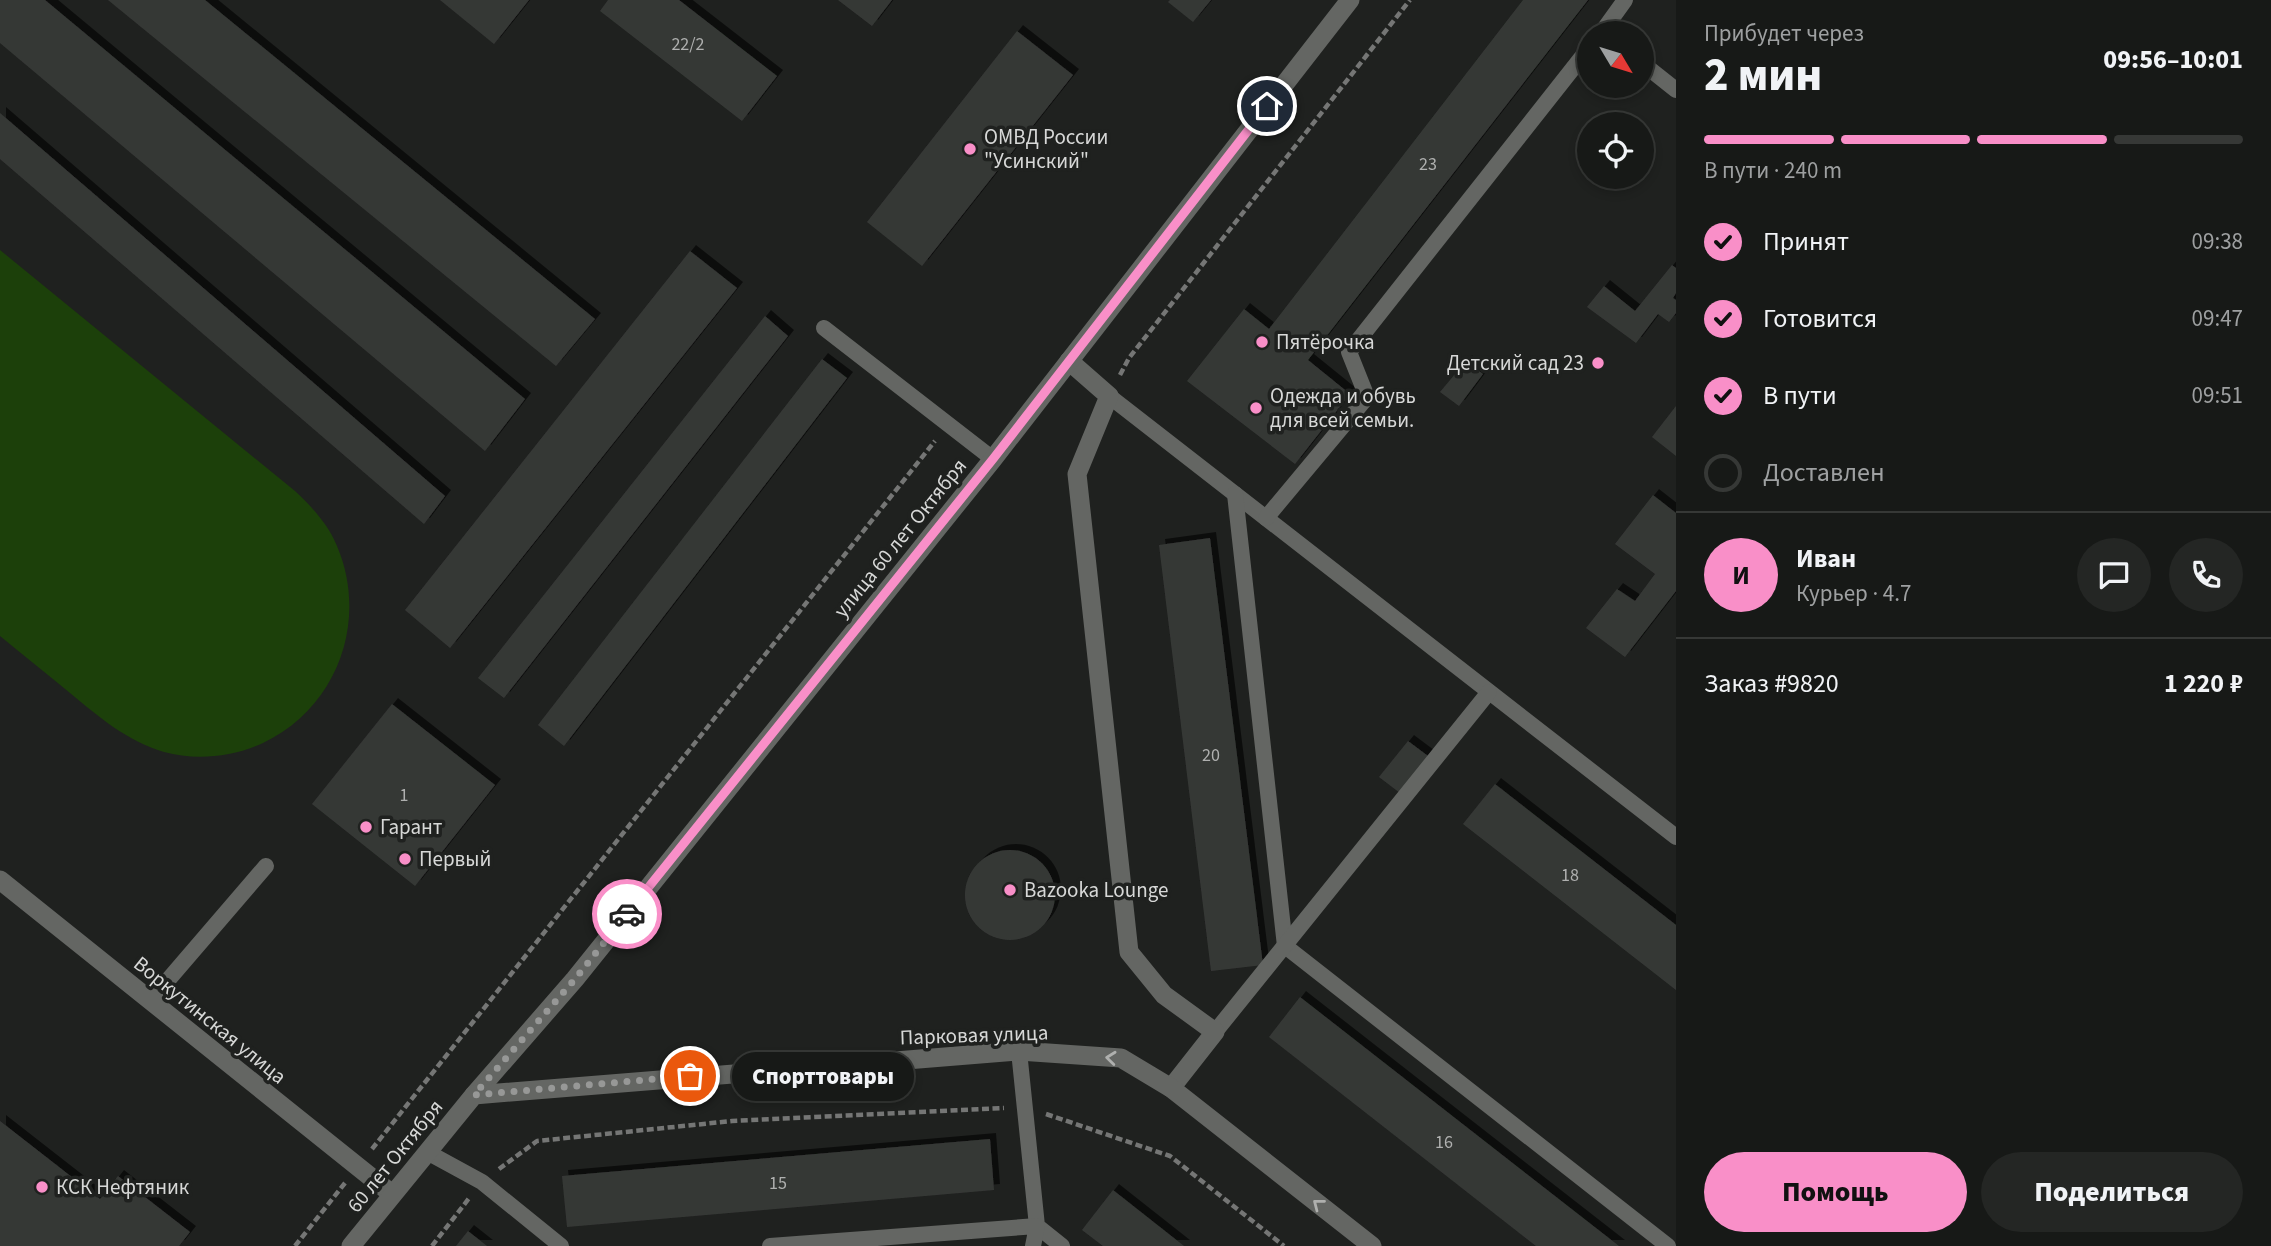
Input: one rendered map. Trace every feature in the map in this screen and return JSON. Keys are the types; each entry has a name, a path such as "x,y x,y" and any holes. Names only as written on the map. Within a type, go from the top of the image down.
{"street":[{"name":"улица 60 лет Октября","path":"474,1095 583,969 993,459 1350,0"},
{"path":"1069,361 1109,396 1077,474 1129,952 1164,995 1215,1032 1171,1088"},
{"name":"Воркутинская улица","path":"0,880 391,1194"},
{"name":"Парковая улица","path":"474,1095 1019,1051 1121,1058 1171,1088 1372,1246"},
{"name":"60 лет Октября","path":"351,1246 474,1095"}],"lane":[{"path":"1610,21 1625,0"},
{"path":"1266,518 1367,397 1349,352 1577,63"},
{"path":"1654,73 1676,90"},
{"path":"824,328 993,459"},
{"path":"1109,396 1676,837"},
{"path":"1236,494 1285,946 1668,1246"},
{"path":"1215,1032 1489,692"},
{"path":"150,1001 266,866"},
{"path":"1019,1051 1037,1226 1033,1246"},
{"path":"427,1152 482,1182 561,1246"},
{"path":"770,1246 1037,1226 1062,1246"}],"path":[{"path":"1109,396 1129,358 1410,0"},
{"path":"295,1246 948,424"},
{"path":"432,1246 482,1182 537,1140 732,1121 1024,1107 1170,1156 1284,1246"}],"green space":[{"path":"0,250 295,491 329,530 346,575 349,603 347,632 340,660 327,685 310,708 289,728 263,743 239,752 201,757 176,755 138,742 103,719 0,636"}],"building":[{"path":"0,0 45,0 525,399 485,451 0,43"},
{"path":"108,0 205,0 595,319 556,366"},
{"path":"440,0 529,0 494,44"},
{"path":"608,0 679,0 777,76 742,121 600,11"},
{"path":"838,0 892,0 872,26"},
{"path":"1211,0 1193,22 1168,2"},
{"path":"1523,0 1588,0 1308,360 1350,394 1295,464 1187,381 1244,309 1269,329"},
{"name":"ОМВД России \"Усинский\"","path":"1017,31 1073,75 922,266 867,222"},
{"path":"0,113 445,496 424,524 0,159"},
{"path":"690,251 737,288 450,648 405,610"},
{"path":"1672,265 1676,268 1676,293 1673,298 1676,300 1676,313 1669,322 1658,314 1636,343 1587,307 1604,286 1635,311"},
{"path":"765,316 788,336 504,698 478,678"},
{"path":"822,359 847,378 564,746 538,725"},
{"path":"1466,361 1483,374 1459,406 1440,392"},
{"path":"1676,406 1676,456 1652,437"},
{"path":"1653,495 1676,513 1676,591 1625,657 1586,628 1617,589 1635,601 1655,574 1615,544"},
{"path":"1210,538 1263,965 1211,971 1159,545"},
{"path":"392,704 495,785 415,886 312,804"},
{"path":"1408,741 1428,756 1400,793 1379,777"},
{"path":"1495,784 1676,925 1676,990 1463,824"},
{"name":"Bazooka Lounge","path":"1010,850 1027,853 1042,863 1052,878 1055,895 1052,912 1042,927 1027,937 1010,940 993,937 978,927 968,912 965,895 968,878 978,863 993,853"},
{"path":"1300,997 1619,1246 1536,1246 1269,1037"},
{"name":"КСК Нефтяник","path":"0,1121 100,1199 118,1176 190,1232 179,1246 0,1246"},
{"path":"990,1139 994,1190 567,1227 562,1176"},
{"path":"1113,1190 1184,1246 1103,1246 1082,1230"},
{"path":"468,1231 487,1246 456,1246"}],"way so far":[{"path":"627,914 575,979 474,1095 690,1076"}],"place":[{"name":"ОМВД России \"Усинский\"","path":"970,149"},
{"name":"Пятёрочка","path":"1262,342"},
{"name":"Детский сад 23","path":"1598,363"},
{"name":"Одежда и обувь для всей семьи.","path":"1256,408"},
{"name":"Гарант","path":"366,827"},
{"name":"Первый","path":"405,859"},
{"name":"Bazooka Lounge","path":"1010,890"},
{"name":"Спорттовары","path":"690,1076"},
{"name":"КСК Нефтяник","path":"42,1187"}],"route":[{"path":"627,914 993,459 1267,106"}]}
